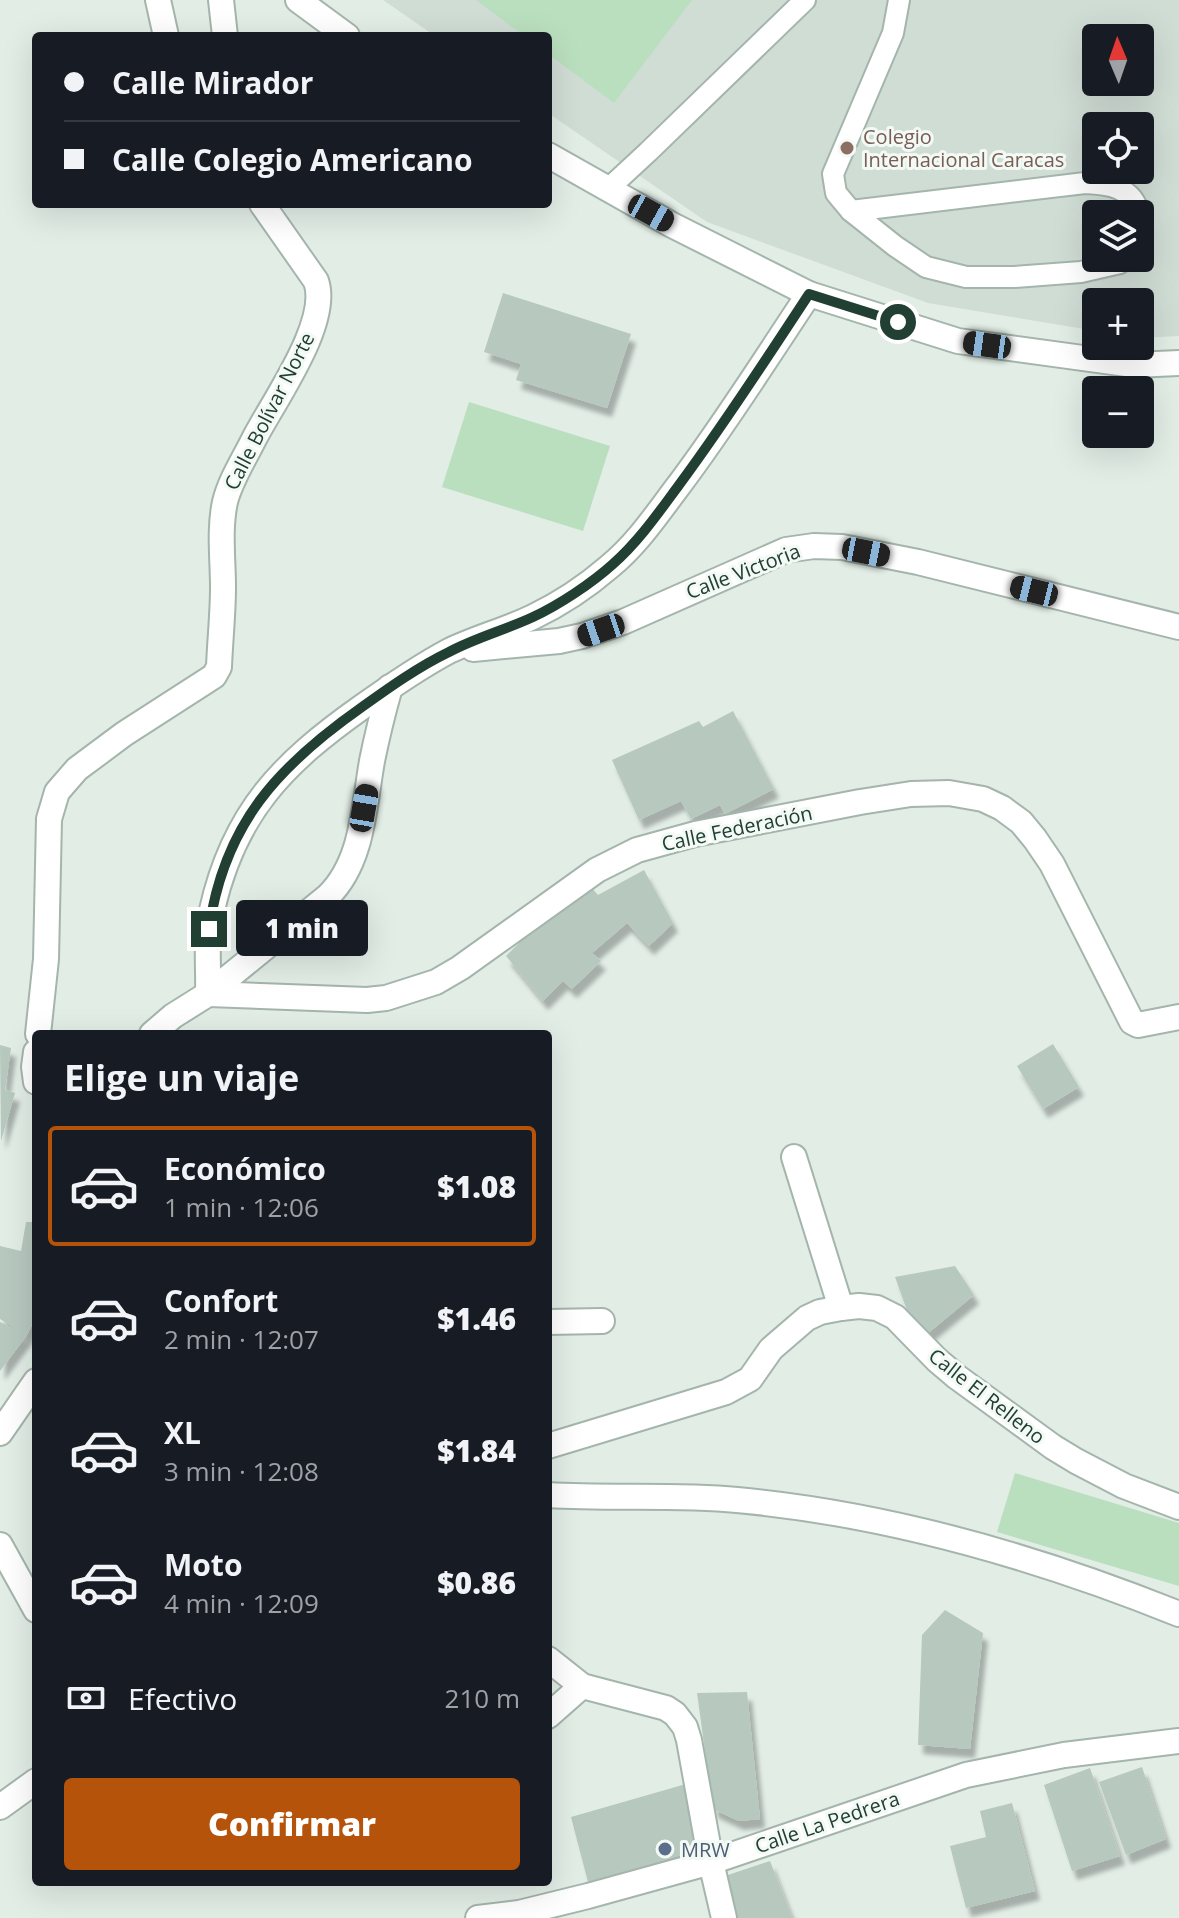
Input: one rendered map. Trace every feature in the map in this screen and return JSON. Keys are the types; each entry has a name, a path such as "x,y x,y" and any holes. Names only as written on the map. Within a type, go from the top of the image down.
{"street":[{"path":"158,0 165,32"},
{"path":"221,0 224,32"},
{"path":"298,0 342,32"},
{"path":"552,157 672,225 809,294 958,341 1134,365 1179,363"},
{"name":"Calle Bolívar Norte","path":"38,1030 46,959 49,819 54,801 62,785 85,762 217,672 226,497 255,436 307,342 318,309 320,296 316,281 265,208"},
{"path":"208,994 211,911 229,855 250,813 282,772 328,731 390,687 451,650 535,616 589,583 634,546 695,463 809,294"},
{"name":"Calle Victoria","path":"451,650 537,644 582,636 623,622 786,550 814,546 842,547 918,562 1179,627"},
{"path":"157,1030 208,994 328,896 343,879 360,832 378,733 390,687"},
{"name":"Calle Federación","path":"208,994 367,1000 394,997 436,982 460,968 591,875 637,850 695,834 860,802 911,794 949,793 983,799 1002,808 1021,822 1035,839 1052,864 1132,1022 1138,1025 1179,1017"},
{"path":"794,1157 841,1308"},
{"name":"Calle El Relleno","path":"552,1445 726,1392 750,1379 771,1349 807,1318 820,1312 859,1306 890,1313 957,1377 1053,1447 1124,1486 1179,1507"},
{"path":"552,1322 602,1321"},
{"path":"0,1433 32,1387"},
{"path":"552,1495 735,1500 875,1519 1011,1554 1179,1614"},
{"path":"0,1545 32,1603"},
{"path":"552,1662 582,1686 666,1708 680,1720 689,1740 724,1918"},
{"path":"552,1712 582,1686"},
{"name":"Calle La Pedrera","path":"478,1918 533,1910 711,1862 966,1775 1064,1755 1179,1741"},
{"path":"0,1807 32,1784"}],"lane":[{"path":"608,189 805,0"},
{"path":"899,0 893,33 833,174 836,193 851,211 926,267 966,277 1082,272"},
{"path":"851,211 1085,183 1110,184 1132,200"}],"shaded area":[{"name":"Colegio Internacional Caracas","path":"383,0 1179,0 1179,336 1154,337 1154,288 1082,288 1082,329 928,303 707,222 552,116 552,32 429,32"}],"green space":[{"path":"476,0 692,0 614,103 552,57 552,32 519,32"},
{"path":"469,402 610,446 583,531 442,487"},
{"path":"1015,1473 1179,1523 1179,1586 997,1532"}],"building":[{"path":"503,293 631,334 607,408 516,380 521,364 484,352"},
{"path":"733,711 774,789 725,814 720,805 691,819 681,801 639,820 612,760 699,721 703,727"},
{"path":"644,870 673,923 649,946 627,923 592,953 601,961 572,989 563,981 543,1001 506,956 548,914 553,918 591,887 598,895"},
{"path":"1053,1044 1079,1087 1043,1109 1017,1066"},
{"path":"0,1045 11,1048 5,1090 15,1093 1,1141"},
{"path":"26,1222 32,1222 32,1325 27,1335 0,1319 0,1246 21,1251"},
{"path":"955,1266 974,1295 927,1334 908,1313 895,1277"},
{"path":"0,1322 27,1335 0,1371"},
{"path":"945,1610 983,1633 970,1749 918,1745 922,1635"},
{"path":"747,1692 760,1819 739,1821 713,1809 697,1693"},
{"path":"1142,1767 1166,1839 1126,1855 1099,1782"},
{"path":"1090,1768 1120,1856 1072,1871 1044,1785"},
{"path":"686,1784 699,1850 588,1882 571,1817"},
{"path":"1012,1803 1035,1891 966,1908 950,1846 986,1837 980,1811"},
{"path":"770,1861 792,1918 735,1918 722,1877"}],"place":[{"name":"Colegio Internacional Caracas","path":"847,148"},
{"name":"MRW","path":"665,1849"}],"route":[{"path":"209,929 211,911 223,873 240,831 264,793 282,772 328,731 390,687 451,650 535,616 589,583 634,546 695,463 809,294 898,322"}]}
